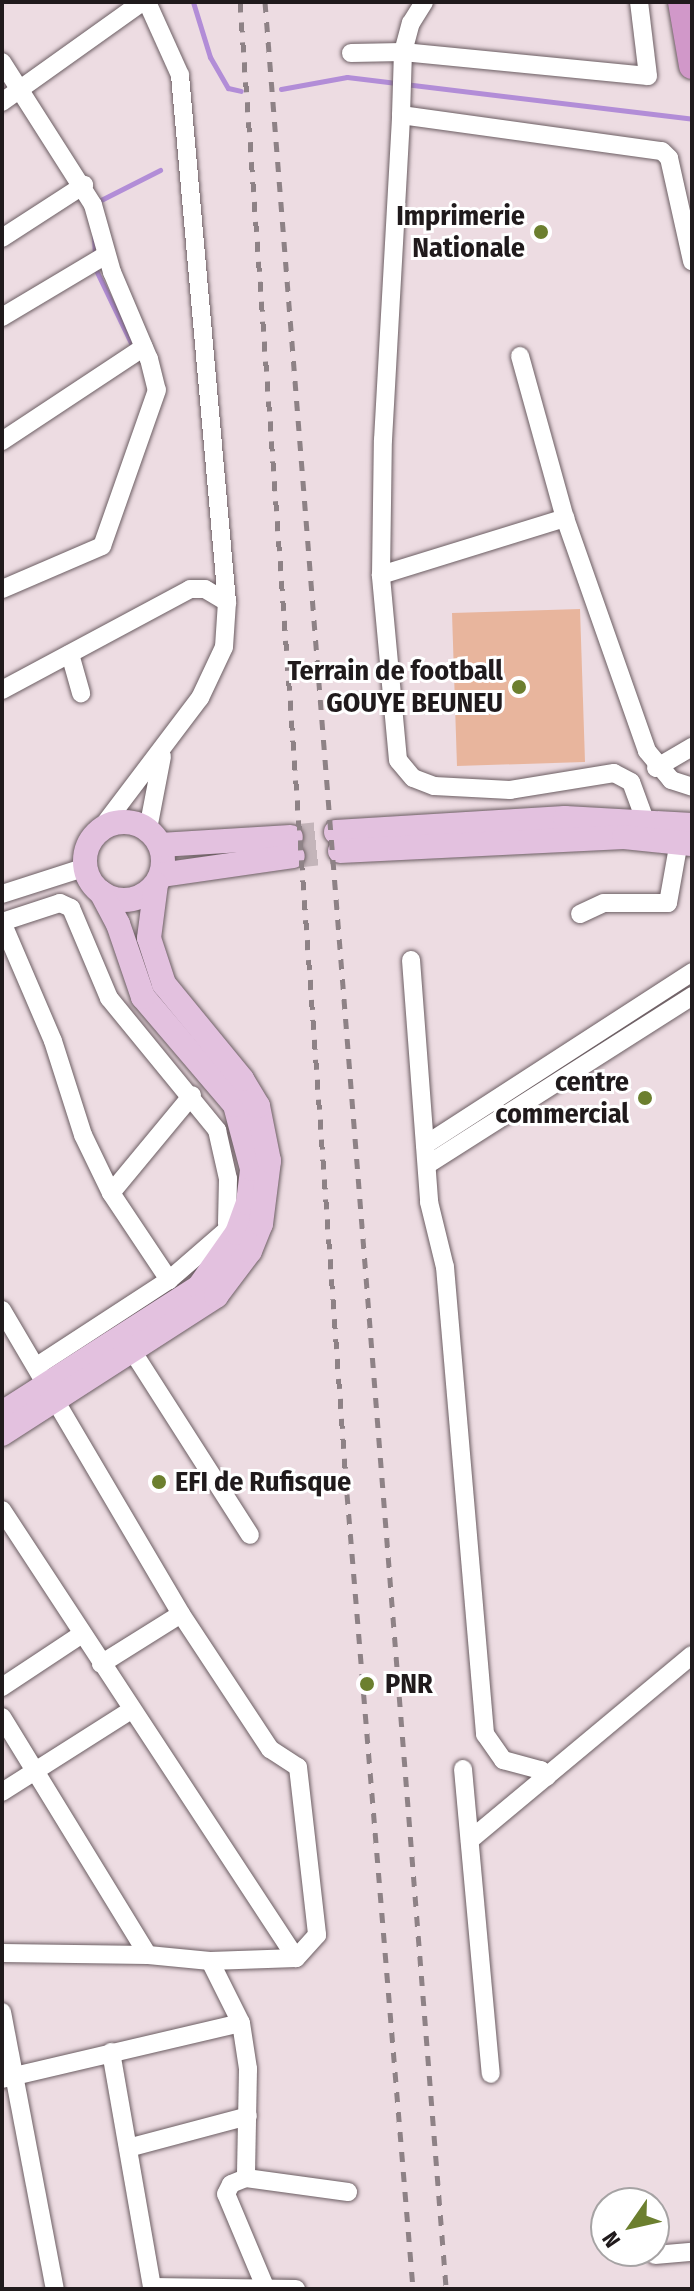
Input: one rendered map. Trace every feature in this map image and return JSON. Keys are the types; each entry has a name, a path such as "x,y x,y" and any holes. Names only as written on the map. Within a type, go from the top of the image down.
{"highway":[{"path":"681,2 692,66"}],"main road":[{"path":"565,818 645,820 688,837 338,842 565,818"},
{"path":"2,1413 199,1287 219,1264 252,1169 235,1105 143,997 118,924 86,867 87,846 100,830 118,821 154,837 292,847 159,880 130,900 101,892"},
{"path":"2,1434 47,1383 133,1352 188,1317 232,1279 256,1238 269,1189 269,1161 258,1106 242,1079 164,984 149,938 159,880 154,837"}],"street":[{"path":"2,102 145,2 180,75 227,602 217,666 164,750 100,830"},
{"path":"424,2 411,23 402,61 383,440 381,575 398,760 404,770 434,786 510,790 614,773 631,782 645,820"},
{"path":"351,53 402,61 648,76 639,2"},
{"path":"2,62 84,185 98,215 106,255 144,347 157,390 102,546 2,589"},
{"path":"401,106 662,151 669,158 692,261"},
{"path":"2,238 84,185"},
{"path":"2,317 106,255"},
{"path":"2,441 144,347"},
{"path":"520,356 565,518 656,768 671,780 692,787"},
{"path":"381,575 565,518"},
{"path":"2,690 190,589 205,589 227,602"},
{"path":"70,654 81,693"},
{"path":"656,768 692,747"},
{"path":"154,837 164,750"},
{"path":"580,914 604,903 668,903 688,837"},
{"path":"2,894 86,867"},
{"path":"47,1383 169,1280 235,1221 217,1130 192,1095 109,998 71,908 60,903 2,922 53,1041 83,1135 111,1193 169,1280"},
{"path":"411,960 433,1226 445,1267 485,1734 503,1760 541,1770 547,1777"},
{"path":"425,1145 692,972"},
{"path":"427,1165 692,996"},
{"path":"111,1193 192,1095"},
{"path":"2,1310 181,1614 270,1749 298,1767 317,1935 296,1958 210,1961 148,1955 2,1953"},
{"path":"133,1352 250,1535"},
{"path":"2,1510 296,1958"},
{"path":"101,1664 181,1614"},
{"path":"2,1687 82,1634"},
{"path":"470,1840 692,1655"},
{"path":"2,1792 131,1710"},
{"path":"2,1717 148,1955"},
{"path":"463,1769 491,2074"},
{"path":"210,1961 241,2023 248,2116 246,2178"},
{"path":"2,2012 8,2078 55,2289"},
{"path":"8,2078 241,2023"},
{"path":"111,2052 152,2287 296,2289"},
{"path":"128,2148 248,2116"},
{"path":"266,2289 226,2194 231,2184 246,2178 348,2192"},
{"path":"670,2254 692,2252"}],"shaded area":[{"name":"Terrain de football GOUYE BEUNEU","path":"580,609 585,762 457,766 452,613"}],"waterway":[{"path":"193,2 210,57 228,88 241,91"},
{"path":"281,89 347,77 692,119"},
{"path":"95,203 160,170"},
{"path":"94,236 95,258"},
{"path":"95,268 134,349"}],"tunnel":[{"path":"291,837 336,832"},
{"path":"293,856 340,851"}],"railway":[{"path":"240,2 347,1494 413,2289"},
{"path":"265,2 446,2289"}],"place":[{"name":"Imprimerie Nationale","path":"541,232"},
{"name":"Terrain de football GOUYE BEUNEU","path":"519,687"},
{"name":"centre commercial","path":"645,1098"},
{"name":"EFI de Rufisque","path":"159,1482"},
{"name":"PNR","path":"367,1684"}]}
